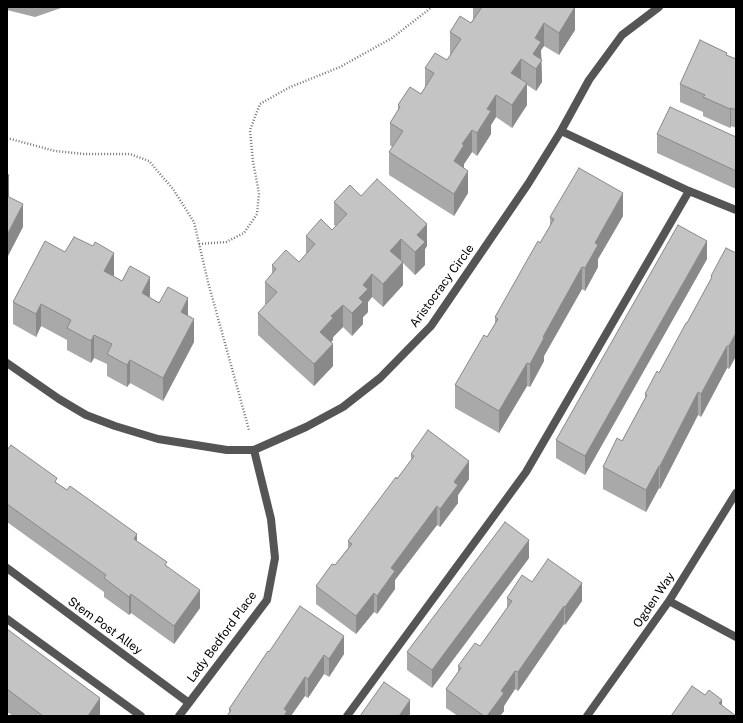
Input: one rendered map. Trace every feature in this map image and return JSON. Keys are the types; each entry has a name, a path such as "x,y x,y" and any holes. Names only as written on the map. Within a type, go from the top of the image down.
{"street":[{"name":"Aristocracy Circle","path":"7,363 59,399 86,415 115,426 158,439 227,450 254,450 306,427 343,407 380,378 431,326 528,184 561,131 589,80 622,35 659,7"},
{"path":"561,131 690,191 736,210"},
{"path":"346,716 526,472 690,191"},
{"name":"Lady Bedford Place","path":"179,716 267,600 275,558 271,519 254,450"},
{"name":"Ogden Way","path":"587,716 669,601 736,493"},
{"name":"Stem Post Alley","path":"7,568 189,703"},
{"path":"669,601 736,637"},
{"path":"7,619 141,716"}],"path":[{"path":"199,244 226,242 244,233 257,214 259,193 253,162 250,130 260,104 288,88 340,67 392,38 432,7"},
{"path":"7,138 55,151 84,154 130,154 149,161 173,189 194,222 208,282 254,450"}],"shaded area":[{"path":"7,7 64,7 35,17 7,10"}],"building":[{"path":"482,7 575,7 559,33 544,23 535,38 541,42 533,54 542,60 536,69 521,59 511,73 527,83 512,105 496,95 487,109 491,111 477,133 472,130 462,144 464,145 454,161 468,171 454,194 389,152 403,131 390,123 400,107 398,105 410,87 421,94 434,73 425,68 435,53 447,60 461,39 450,32 460,16 471,23"},
{"path":"700,40 736,59 736,110 730,109 703,97 705,95 680,84"},
{"path":"670,107 736,137 736,171 657,134"},
{"path":"579,168 623,193 595,243 598,245 585,268 582,267 543,337 544,338 530,364 527,363 499,411 455,385 484,335 487,337 498,319 495,317 538,241 540,243 554,219 550,217"},
{"path":"377,179 427,224 417,235 425,242 415,252 401,239 390,251 403,262 383,284 372,274 363,285 368,289 359,298 363,302 352,313 343,305 331,316 333,318 320,332 333,344 314,364 258,313 277,292 265,282 276,269 272,265 286,250 299,262 315,244 306,236 321,219 332,230 347,214 334,202 350,185 361,196"},
{"path":"7,196 23,204 7,235"},
{"path":"678,225 707,241 585,456 556,440"},
{"path":"74,237 93,246 95,242 114,253 104,271 122,281 130,266 150,277 142,293 159,303 168,287 188,298 181,312 194,319 163,378 130,360 127,365 107,354 112,344 94,335 91,341 67,328 71,320 41,304 36,314 13,302 45,241 65,252"},
{"path":"726,248 736,253 736,333 729,346 727,346 701,394 698,392 646,490 603,467 617,438 622,441 647,395 645,394 657,371 659,373 712,277 711,276"},
{"path":"428,430 469,461 454,482 458,485 440,509 437,506 391,568 395,571 377,596 374,593 356,616 316,586 332,564 335,565 352,544 348,541 396,477 397,479 414,456 411,454"},
{"path":"11,445 57,478 55,482 67,490 70,486 137,534 134,539 167,562 165,565 200,590 174,626 131,594 129,597 104,578 106,575 7,504 7,450"},
{"path":"505,522 529,540 432,670 407,652"},
{"path":"548,559 582,583 518,672 515,671 501,691 504,693 487,716 484,716 446,689 461,668 458,666 475,643 480,646 512,601 507,598 522,575 532,582"},
{"path":"300,606 344,636 329,659 324,655 308,679 305,677 284,709 287,711 284,716 227,716 231,710 229,709"},
{"path":"7,629 100,698 88,716 43,716 7,689"},
{"path":"384,682 410,700 399,716 360,716"},
{"path":"692,686 705,695 709,690 722,700 719,703 736,716 671,716"}]}
